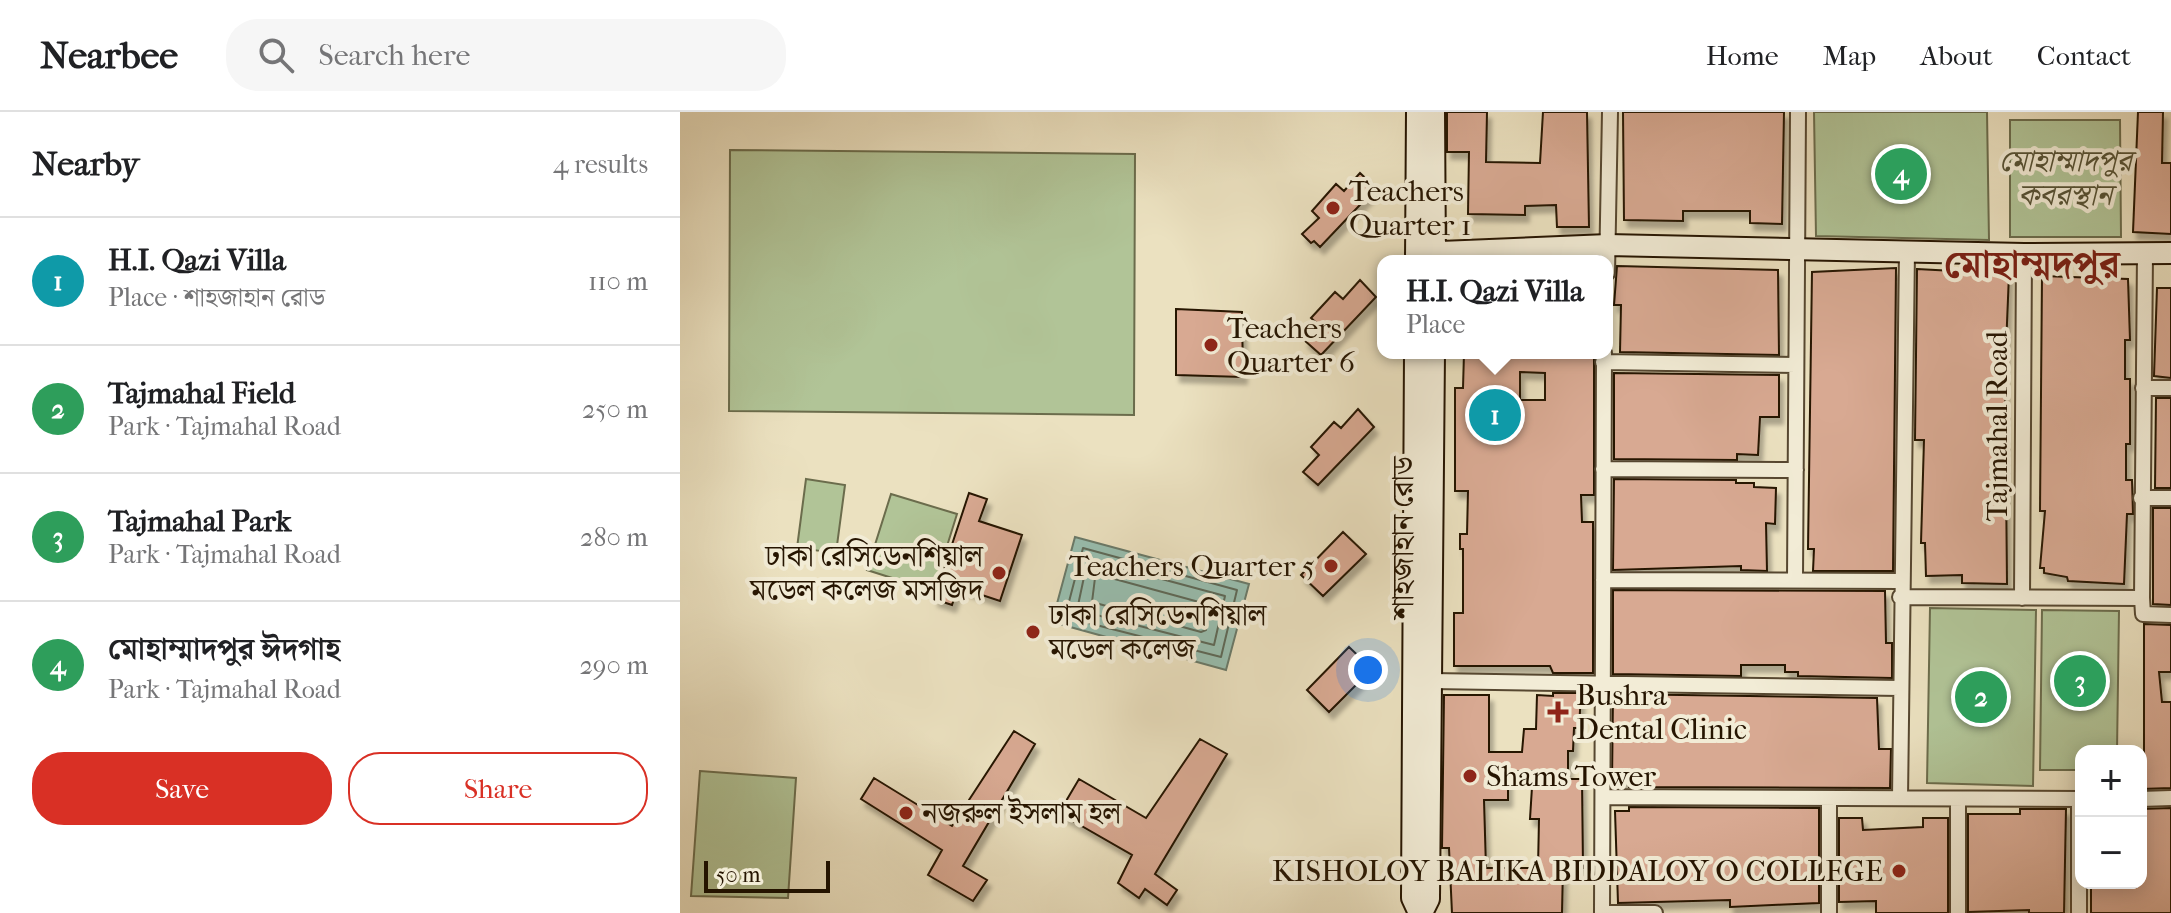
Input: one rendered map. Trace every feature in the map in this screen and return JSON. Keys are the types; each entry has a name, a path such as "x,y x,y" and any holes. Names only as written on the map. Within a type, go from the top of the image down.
{"street":[{"path":"1417,112 1426,255"},
{"path":"1426,255 1434,112"},
{"path":"1608,255 1610,112"},
{"path":"1795,579 1798,112"},
{"path":"1456,255 1608,245 2024,254 2171,253"},
{"path":"1900,798 1900,597 1907,251"},
{"name":"Tajmahal Road","path":"2022,598 2024,254"},
{"path":"2145,254 2141,498 2143,614 2171,615"},
{"path":"1613,358 1796,365"},
{"name":"শাহজাহান রোড","path":"1415,359 1412,898 1420,913 1429,899 1434,359"},
{"path":"1604,359 1602,913 1655,913"},
{"path":"2143,388 2171,388"},
{"path":"1603,469 1796,470"},
{"path":"2141,498 2171,498"},
{"path":"1603,580 1901,581"},
{"path":"1900,597 2142,598"},
{"path":"1432,681 1603,686 1900,688"},
{"path":"1603,797 2075,799"},
{"path":"1829,798 1829,913"},
{"path":"2147,799 2171,798"},
{"path":"1958,799 1958,913"},
{"path":"2079,913 2080,817"}],"green space":[{"path":"1814,112 1987,112 1989,240 1816,236"},
{"name":"মোহাম্মাদপুর কবরস্থান","path":"2010,120 2120,120 2121,237 2010,237"},
{"path":"730,150 1135,154 1134,415 729,411"},
{"path":"806,479 845,485 836,553 797,548"},
{"path":"891,494 957,514 933,591 867,570"},
{"path":"1930,608 2036,610 2033,786 1927,783"},
{"path":"2042,610 2119,611 2117,745 2075,745 2075,770 2040,770"},
{"path":"700,771 796,778 788,898 691,896"}],"water":[{"path":"1075,537 1249,584 1226,670 1052,622"}],"building":[{"path":"1447,112 1487,112 1486,162 1540,163 1543,112 1587,112 1589,227 1557,227 1556,205 1525,206 1525,215 1468,214 1469,152 1447,152"},
{"path":"1623,112 1784,112 1782,224 1750,223 1750,211 1683,211 1683,221 1624,220"},
{"path":"2138,112 2163,112 2162,163 2171,163 2171,234 2133,232"},
{"name":"Teachers Quarter 1","path":"1360,173 1376,188 1320,247 1314,241 1311,243 1302,234 1319,218 1312,211 1336,184 1344,191"},
{"path":"1617,266 1778,270 1779,355 1620,352 1621,305 1614,305"},
{"path":"1896,268 1893,571 1813,571 1814,549 1808,549 1812,272"},
{"path":"1917,269 2009,274 2005,372 2007,584 1962,583 1962,575 1926,576 1925,543 1921,543 1924,440 1915,440"},
{"path":"2042,276 2128,279 2130,340 2125,340 2125,379 2130,379 2130,444 2126,444 2126,480 2132,480 2133,514 2127,514 2124,584 2068,581 2067,577 2044,573 2044,568 2040,568 2045,511 2040,511"},
{"path":"1360,280 1376,297 1321,355 1304,340 1319,325 1311,318 1335,292 1343,299"},
{"path":"2157,288 2171,288 2171,378 2154,376"},
{"name":"Teachers Quarter 6","path":"1176,309 1242,312 1243,377 1176,375"},
{"path":"1464,359 1594,359 1594,495 1581,495 1582,522 1593,522 1593,673 1553,673 1550,666 1454,666 1454,613 1463,613 1463,549 1460,549 1460,534 1467,534 1468,491 1455,491 1455,388 1463,388","holes":["1520,372 1545,373 1545,400 1520,400"]},
{"path":"1614,373 1779,375 1779,417 1760,417 1758,455 1737,454 1737,460 1614,459"},
{"path":"2156,398 2171,398 2171,488 2155,488"},
{"path":"1358,409 1374,427 1318,485 1303,472 1319,455 1311,447 1334,422 1341,428"},
{"path":"1614,479 1736,480 1736,483 1754,483 1754,487 1776,488 1775,524 1766,523 1767,571 1741,570 1741,566 1613,570"},
{"path":"969,493 987,499 979,521 1022,535 1000,601 958,587 952,605 934,599"},
{"path":"2153,508 2171,508 2171,605 2153,604"},
{"name":"Teachers Quarter 5","path":"1343,532 1366,554 1323,596 1301,575"},
{"path":"1613,590 1885,591 1886,643 1892,643 1892,678 1798,676 1798,672 1785,672 1785,665 1741,665 1741,676 1613,674"},
{"path":"2144,624 2171,625 2171,672 2159,672 2162,702 2171,702 2171,788 2147,789 2147,745 2144,745"},
{"path":"1349,647 1372,669 1329,712 1307,690"},
{"path":"1553,693 1581,693 1579,728 1574,728 1573,751 1568,751 1568,779 1582,779 1583,868 1563,867 1562,913 1452,913 1449,848 1442,848 1444,695 1489,695 1489,752 1522,752 1524,729 1536,729 1537,695 1553,696","holes":["1508,771 1533,771 1530,819 1539,819 1538,868 1486,868 1484,800 1508,800"]},
{"path":"1613,694 1877,698 1879,749 1891,749 1890,788 1629,787 1629,783 1612,783"},
{"name":"নজরুল ইসলাম হল","path":"1014,731 1035,744 963,866 987,880 973,901 928,875 942,850 861,799 874,778 952,826"},
{"path":"1200,739 1227,754 1155,874 1177,890 1167,905 1145,889 1139,898 1118,883 1132,855 1059,813 1079,779 1146,818"},
{"path":"1629,807 1819,808 1819,903 1730,907 1730,900 1618,903 1615,811 1629,811"},
{"path":"2171,808 2171,913 2091,913 2091,889 2147,889 2147,809"},
{"path":"2020,809 2066,809 2064,913 2029,913 2029,910 1968,912 1968,814 2020,814"},
{"path":"1839,818 1862,818 1863,830 1923,827 1923,818 1948,818 1948,913 1876,913 1876,901 1839,902"}],"place":[{"name":"মোহাম্মাদপুর ঈদগাহ","path":"1901,174"},
{"name":"Teachers Quarter 1","path":"1333,208"},
{"name":"Teachers Quarter 6","path":"1211,345"},
{"name":"H.I. Qazi Villa","path":"1495,415"},
{"name":"Teachers Quarter 5","path":"1331,566"},
{"name":"ঢাকা রেসিডেনশিয়াল মডেল কলেজ মসজিদ","path":"999,573"},
{"name":"ঢাকা রেসিডেনশিয়াল মডেল কলেজ","path":"1033,632"},
{"name":"Tajmahal Park","path":"2080,681"},
{"name":"Tajmahal Field","path":"1981,697"},
{"name":"Bushra Dental Clinic","path":"1558,712"},
{"name":"Shams Tower","path":"1470,776"},
{"name":"নজরুল ইসলাম হল","path":"906,813"},
{"name":"KISHOLOY BALIKA BIDDALOY O COLLEGE","path":"1899,871"}],"district":[{"name":"মোহাম্মদপুর","path":"2032,264"}]}
